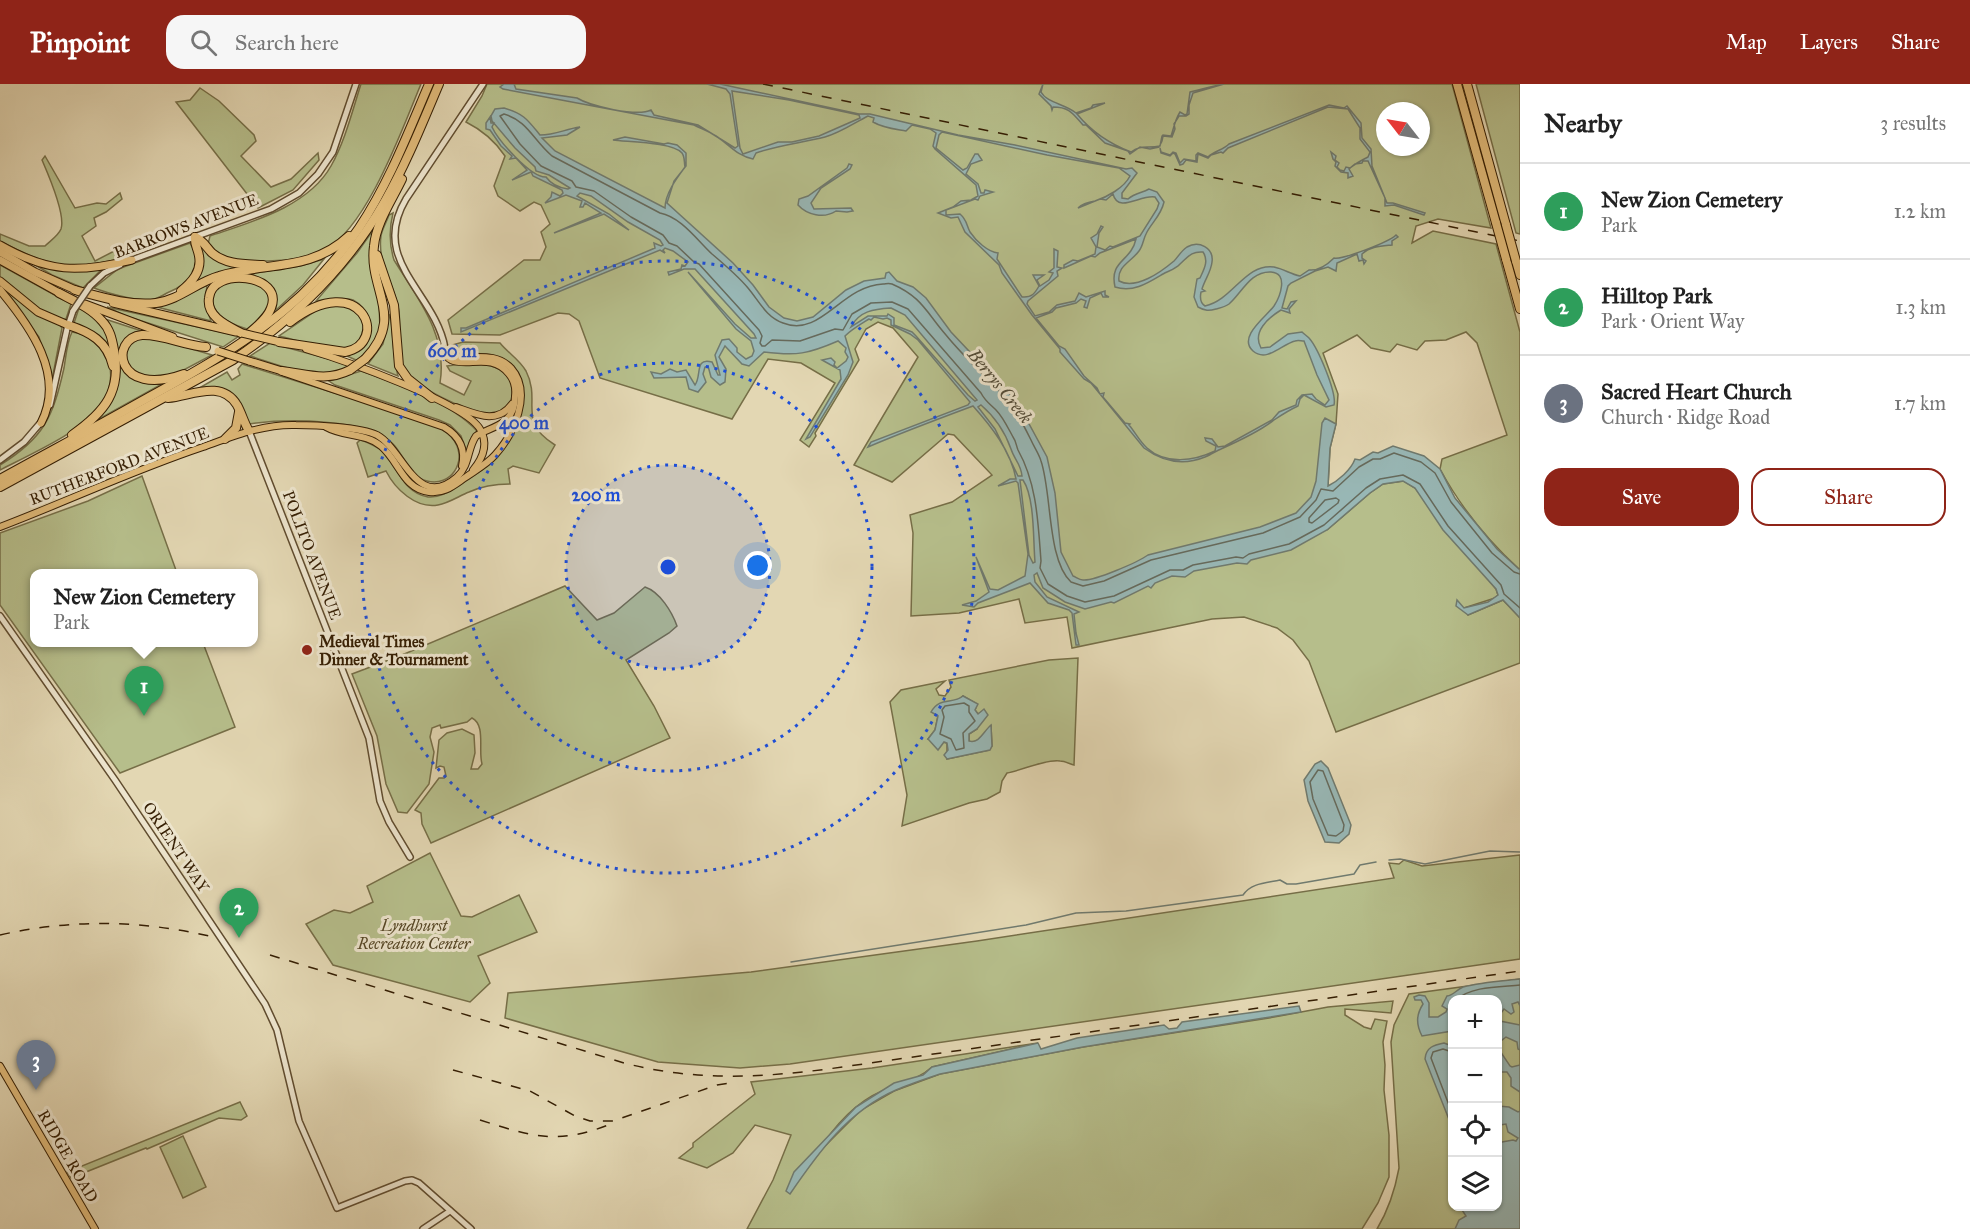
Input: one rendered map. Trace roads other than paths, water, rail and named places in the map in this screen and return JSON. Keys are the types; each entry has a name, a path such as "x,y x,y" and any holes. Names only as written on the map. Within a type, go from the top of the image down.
{"highway":[{"path":"0,479 228,353 273,320 310,287 343,250 364,219 389,176 429,84"},
{"path":"0,487 233,360 269,334 311,297 348,255 380,209 410,152 439,84"},
{"path":"1457,84 1520,309"},
{"path":"1467,84 1520,274"},
{"path":"59,293 127,321 282,371 324,377 336,376 350,370 365,359 378,341 384,320 384,302 374,259 374,247 377,232 405,172 410,152"},
{"path":"75,290 120,301 146,304 169,300 221,275 312,259 330,250 346,238 364,219"},
{"path":"377,232 378,258 395,310 399,366 408,379 435,399"},
{"path":"195,237 214,254 229,262 291,264"},
{"path":"146,304 172,296 186,287 194,277 200,263 195,237"},
{"path":"0,245 33,261 61,268 89,269 132,260"},
{"path":"0,252 35,272 111,303 278,342 348,352 356,349 362,342 366,334 367,323 363,313 355,306 345,302 333,302 311,309 280,331 269,334"},
{"path":"0,260 96,314 110,333 117,378 113,392 104,407 87,424 65,439 61,446"},
{"path":"228,353 264,318 273,302 270,291 260,282 244,279 224,280 211,289 208,298 209,307 217,318 242,333"},
{"path":"0,281 38,312 86,332 106,348 111,357 113,384 104,407"},
{"path":"0,290 29,327 44,360 49,389 46,410 41,423"},
{"path":"207,347 141,336 132,339 126,345 123,351 123,361 132,376 152,381 174,378 210,364"},
{"path":"163,398 214,390 225,394 237,405 249,431"},
{"path":"225,439 232,434 238,424 237,405"}],"main road":[{"path":"278,342 351,363 435,399 491,417 501,415 509,409 515,392"},
{"path":"326,427 374,434 389,444 410,474 419,482 436,486 449,482 463,470 474,438 509,417 515,392 512,378 500,366 489,362 452,361 447,357 445,348"},
{"path":"326,427 379,444 388,452 407,481 420,490 442,492 461,481 491,459 507,440 518,416 520,386 513,370 500,360 487,357 454,356 445,348"},
{"path":"282,371 289,376 427,420 449,430 459,441 464,454 461,469 449,482"},
{"path":"435,399 473,420 482,432 485,445 482,458 461,481"},
{"name":"RUTHERFORD AVENUE","path":"0,527 157,463 249,431 288,425 326,427"},
{"name":"RIDGE ROAD","path":"0,1066 94,1229"}],"street":[{"name":"BARROWS AVENUE","path":"0,460 24,442 41,423 51,401 73,310 90,286 107,271 132,260 281,204 310,183 325,165 335,147 356,84"},
{"path":"445,348 435,319 398,259 394,227 398,213 406,199 483,84"},
{"name":"POLITO AVENUE","path":"249,431 369,738 380,801 389,822 410,857"},
{"name":"ORIENT WAY","path":"0,616 115,780 265,1004 281,1046 299,1121 337,1209 412,1180 419,1183 450,1211"},
{"path":"423,1229 450,1211 471,1229"}],"water":[{"path":"504,84 514,84 516,89 577,98 602,107 635,112 651,110 654,115 698,125 711,133 694,125 503,89 500,87"},
{"path":"707,84 720,84 859,114 870,114 958,135 1126,169 1132,168 1137,173 1122,193 1122,198 1128,199 1149,189 1157,192 1164,202 1140,249 1120,272 1119,281 1133,283 1148,279 1174,261 1187,247 1201,245 1208,249 1212,257 1202,289 1205,291 1201,292 1201,302 1205,306 1224,297 1247,276 1264,267 1274,267 1300,276 1309,270 1322,267 1334,258 1365,250 1396,235 1398,237 1392,241 1392,245 1365,251 1362,254 1362,258 1366,261 1364,264 1363,260 1359,261 1357,254 1337,263 1336,271 1328,267 1291,283 1288,286 1282,308 1287,309 1291,302 1296,301 1289,309 1290,313 1281,310 1271,317 1258,336 1261,348 1270,347 1288,334 1302,332 1309,338 1326,371 1333,391 1334,405 1326,407 1304,395 1298,406 1249,436 1197,460 1173,461 1158,457 1144,448 1091,383 1084,379 1060,352 1002,273 999,265 965,232 958,217 951,218 938,213 961,201 971,200 978,196 976,185 933,146 936,133 930,129 912,125 906,131 885,127 873,122 874,118 868,116 831,135 765,150 756,153 753,159 738,153 719,138 735,148 738,146 730,94 726,89","holes":["732,91 789,100 859,115 860,118 819,136 792,142 778,142 743,154 740,148","942,132 1119,168 1130,176 1119,188 1100,199 1106,200 1113,194 1116,200 1125,203 1155,197 1159,203 1157,209 1140,236 1113,247 1110,246 1105,250 1097,247 1099,233 1103,227 1101,226 1097,234 1091,238 1096,247 1095,254 1078,261 1073,260 1064,265 1064,268 1136,239 1130,252 1115,271 1115,287 1128,289 1146,284 1176,267 1193,254 1203,252 1206,259 1205,265 1200,278 1197,279 1194,297 1198,307 1207,310 1229,304 1257,275 1277,273 1282,286 1279,297 1251,333 1249,345 1253,351 1264,355 1295,341 1304,341 1329,400 1325,405 1312,394 1302,395 1296,405 1279,412 1272,420 1225,446 1218,447 1212,439 1205,438 1206,441 1216,446 1215,451 1198,457 1171,459 1147,448 1130,424 1125,423 1103,397 1104,393 1100,394 1065,349 1059,346 1036,318 1081,299 1086,301 1084,307 1087,308 1090,298 1101,293 1103,297 1109,297 1105,295 1105,291 1086,297 1079,293 1075,301 1057,305 1049,312 1035,316 1027,304 1028,301 1058,276 1057,271 1062,268 1057,267 1058,251 1054,249 1054,268 1049,272 1053,273 1049,280 1040,286 1037,280 1044,275 1033,275 1039,286 1033,294 1022,297 997,259 998,253 986,248 975,239 960,214 946,215 946,210 975,199 978,200 980,196 993,192 985,190 981,193 978,184 966,174 971,164 982,160 978,154 975,154 967,168 963,170 936,148"]},
{"path":"1043,84 1041,92 1044,96 1076,113 1091,108 1093,105 1105,103 1077,114 1101,136 1116,145 1131,152 1139,148 1130,154 1128,151 1105,143 1067,110 1053,107 1052,110 1039,94"},
{"path":"1224,84 1193,93 1189,114 1186,116 1179,116 1175,122 1180,112 1187,114 1190,92"},
{"path":"1329,105 1344,108 1347,106 1361,123 1362,138 1371,149 1372,166 1385,197 1368,161 1356,164 1368,157 1370,152 1360,139 1360,128 1348,109 1328,107 1228,148 1223,153 1211,155 1208,158 1198,154 1197,162 1186,160 1180,165 1175,154 1170,156 1161,153 1160,148 1161,152 1170,155 1173,152 1176,153 1180,163 1184,159 1196,161 1198,153 1208,157 1213,153 1224,148 1229,144"},
{"name":"Berrys Creek","path":"504,108 525,118 540,135 580,127 567,135 542,138 555,151 665,208 673,185 667,203 733,263 769,307 784,318 797,321 813,317 846,290 864,281 885,278 886,273 889,272 897,281 913,287 926,298 951,332 1005,389 1010,391 1009,393 1022,411 1047,457 1055,493 1061,552 1073,576 1079,579 1097,578 1148,555 1260,527 1296,513 1311,497 1316,481 1322,423 1325,418 1336,424 1330,448 1328,486 1344,475 1355,459 1360,460 1373,452 1378,453 1393,446 1424,456 1440,469 1455,498 1497,549 1520,570 1520,618 1503,600 1468,615 1456,606 1457,600 1464,608 1488,602 1498,595 1496,589 1443,530 1415,488 1403,481 1383,484 1327,530 1291,550 1251,560 1247,564 1237,563 1194,571 1185,577 1172,576 1155,583 1151,588 1148,586 1114,603 1085,609 1065,602 1043,588 1037,573 1034,575 1035,582 1047,597 1079,612 1074,614 1079,645 1076,645 1072,613 1048,603 1030,583 978,603 974,607 962,605 976,601 989,592 976,557 990,589 998,590 1025,576 1028,554 1018,483 1016,481 998,486 1010,479 1016,479 1010,460 1018,476 1022,476 1003,431 981,405 978,407 995,429 1004,447 973,406 868,447 871,442 968,405 970,402 918,340 891,325 891,320 874,317 845,336 853,362 848,375 810,437 806,439 841,379 840,370 822,360 831,358 837,368 848,357 845,352 846,348 838,341 802,353 764,352 749,366 742,364 725,346 719,357 726,369 725,382 720,385 711,377 708,366 705,367 703,374 706,382 698,392 689,389 686,377 654,378 651,372 661,374 670,369 677,372 686,370 695,385 701,365 706,361 712,362 720,375 715,355 722,340 729,339 737,348 737,352 746,359 752,356 754,351 751,341 736,329 688,272 735,324 751,338 756,338 695,269 684,269 669,275 668,272 681,269 682,265 685,266 688,262 665,248 663,250 665,253 660,250 461,332 461,328 466,328 655,248 654,243 663,245 660,240 628,222 591,196 580,193 577,196 609,214 629,230 604,214 554,233 601,213 585,203 583,207 580,207 582,201 566,195 545,203 551,197 552,192 560,196 563,193 562,190 533,176 531,172 512,180 527,170 516,158 510,159 512,156 501,146 490,130 486,129 486,123 490,117 491,123 494,123 491,116 495,109","holes":["494,123 535,167 536,171 549,175 570,188 556,185 524,165 495,133 492,127","891,308 905,315 977,400 975,401 968,395 912,332 894,325 894,318 888,314 887,316 868,316 851,327 863,314","1020,480 1023,480 1030,497 1035,562 1033,563 1029,555"]},
{"path":"1174,125 1172,137 1163,136 1160,144 1163,135 1171,136"},
{"path":"625,137 677,145 686,153 686,166 682,171 685,167 684,158 677,149 649,143 613,140"},
{"path":"1159,146 1150,149 1142,147"},
{"path":"1331,152 1336,156 1335,160 1339,163 1337,167 1340,170 1344,171 1346,167 1350,168 1353,176 1348,178 1348,173 1341,172 1335,166 1336,162 1333,159"},
{"path":"849,164 852,165 850,169 821,188 811,203 814,209 851,208 853,211 836,211 826,215 816,215 798,205 799,199 808,196 847,168"},
{"path":"1385,198 1387,203 1425,213 1424,215 1394,205 1385,206"},
{"path":"963,696 978,704 975,710 978,714 984,709 988,715 977,729 969,734 969,741 976,741 991,725 992,746 990,750 947,759 944,755 948,750 947,743 944,742 938,750 928,739 935,730 938,716 931,712 942,702"},
{"path":"1321,761 1328,768 1351,825 1349,834 1339,843 1325,842 1308,801 1304,780 1315,764"},
{"path":"1520,979 1520,1006 1518,1002 1512,1004 1514,1012 1511,1014 1504,1009 1502,1012 1502,995 1451,995 1463,987"},
{"path":"1425,996 1429,1003 1429,1017 1438,1017 1446,1012 1447,1009 1442,1006 1447,996 1448,1032 1422,1036 1418,1020 1423,1004 1421,1000 1415,1000 1414,997"},
{"path":"1299,1006 1301,1012 1083,1047 940,1074 896,1090 863,1109 823,1149 790,1194 786,1191 794,1172 856,1107 894,1083 923,1075 932,1067 1038,1043 1041,1049 1077,1038 1164,1025 1169,1029 1177,1028 1182,1022"},
{"path":"1502,1021 1520,1025 1520,1050 1517,1042 1506,1037 1502,1040"},
{"path":"1444,1043 1448,1044 1448,1117 1425,1059 1429,1049"},
{"path":"1502,1054 1510,1066 1520,1065 1520,1092 1511,1086 1511,1078 1507,1072 1502,1072"},
{"path":"1502,1106 1520,1111 1520,1229 1455,1229 1459,1220 1466,1216 1463,1211 1502,1211 1502,1142 1516,1141 1518,1138 1508,1132 1506,1124 1502,1125"}],"waterway":[{"path":"1389,860 1400,859 1425,864 1490,851 1520,852"},
{"path":"791,962 1026,925 1076,913 1126,911 1243,895 1250,888 1259,884 1280,880 1287,884 1296,884 1354,874 1360,865 1376,862"}],"railway":[{"path":"763,84 1520,241"},
{"path":"0,935 52,926 131,924 209,936"},
{"path":"270,955 624,1063 675,1073 726,1076 828,1069 1520,971"},
{"path":"453,1070 530,1091 575,1116 590,1121 613,1121 717,1085 731,1083"},
{"path":"480,1120 515,1131 545,1136 575,1135 611,1124"}],"place":[{"name":"Medieval Times Dinner & Tournament","path":"307,650"},
{"name":"New Zion Cemetery","path":"144,716"},
{"name":"Hilltop Park","path":"239,938"},
{"name":"Sacred Heart Church","path":"36,1090"}],"park label":[{"name":"Lyndhurst Recreation Center","path":"414,934"}]}
